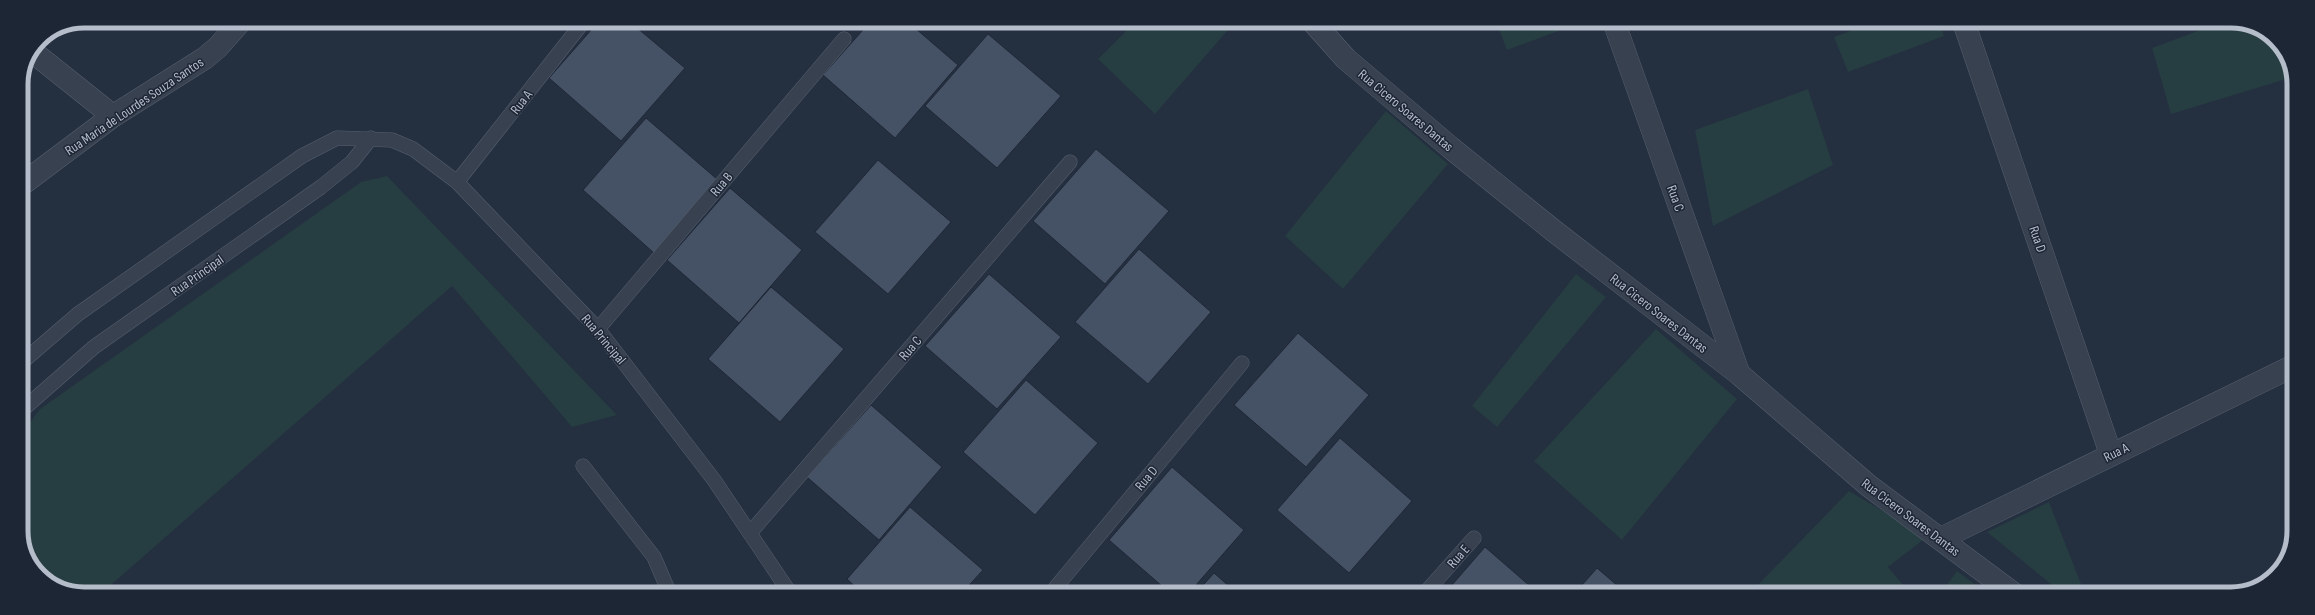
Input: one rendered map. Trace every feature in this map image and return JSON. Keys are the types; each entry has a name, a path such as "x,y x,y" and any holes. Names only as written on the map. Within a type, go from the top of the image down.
{"street":[{"name":"Rua Maria de Lourdes Souza Santos","path":"28,180 113,116 205,58 218,47 235,28"},
{"name":"Rua Cicero Soares Dantas","path":"1318,28 1346,59 1451,148 1554,231 1739,374 1869,486 2005,587"},
{"name":"Rua C","path":"1616,28 1739,374"},
{"name":"Rua D","path":"1966,28 2111,455"},
{"path":"36,54 113,116"},
{"name":"Rua A","path":"1940,539 2287,369"}],"lane":[{"name":"Rua A","path":"457,182 579,28"},
{"name":"Rua B","path":"598,329 844,39"},
{"name":"Rua Principal","path":"28,358 78,314 302,156 337,138 371,138 392,140 414,149 457,182 598,329 714,480 786,587"},
{"name":"Rua Principal","path":"28,405 94,348 321,187 352,162 371,138"},
{"name":"Rua C","path":"750,533 1070,162"},
{"name":"Rua D","path":"1056,587 1242,362"},
{"path":"583,466 654,557 667,587"},
{"name":"Rua E","path":"1430,587 1474,538"}],"green space":[{"path":"1129,28 1230,28 1155,114 1098,59"},
{"path":"1498,28 1567,28 1507,50"},
{"path":"1858,28 1941,28 1944,36 1848,72 1834,37"},
{"path":"2206,28 2238,28 2262,37 2273,47 2283,63 2287,79 2171,114 2152,48"},
{"path":"1808,89 1833,165 1713,226 1695,130"},
{"path":"1386,111 1448,164 1343,289 1285,236"},
{"path":"387,176 617,415 572,427 452,286 109,587 77,587 53,578 35,559 28,535 28,425 40,409 361,182"},
{"path":"1576,274 1606,297 1497,427 1472,406"},
{"path":"1656,329 1737,399 1622,540 1534,461"},
{"path":"1849,491 1927,537 1888,567 1905,587 1756,587"},
{"path":"2049,502 2082,587 2054,587 1987,532"},
{"path":"1957,571 1979,587 1945,587"}],"building":[{"path":"593,28 637,28 685,68 621,141 549,78"},
{"path":"865,28 915,28 958,65 895,138 823,75"},
{"path":"988,34 1061,96 997,168 925,106"},
{"path":"646,118 718,180 654,253 583,190"},
{"path":"1096,149 1169,211 1105,284 1033,221"},
{"path":"878,160 951,222 888,294 815,232"},
{"path":"730,188 802,250 739,323 667,260"},
{"path":"1139,249 1211,312 1148,384 1075,322"},
{"path":"989,274 1061,337 997,409 925,346"},
{"path":"771,287 844,349 780,422 708,359"},
{"path":"1298,333 1369,395 1306,467 1234,405"},
{"path":"1026,380 1098,443 1035,515 963,452"},
{"path":"871,405 942,467 879,540 807,477"},
{"path":"1340,438 1412,501 1349,573 1277,510"},
{"path":"1172,467 1244,530 1194,587 1163,587 1109,540"},
{"path":"910,507 983,570 967,587 856,587 847,579"},
{"path":"1485,547 1531,587 1450,587"},
{"path":"1597,568 1619,587 1580,587"},
{"path":"1214,573 1230,587 1201,587"}]}
